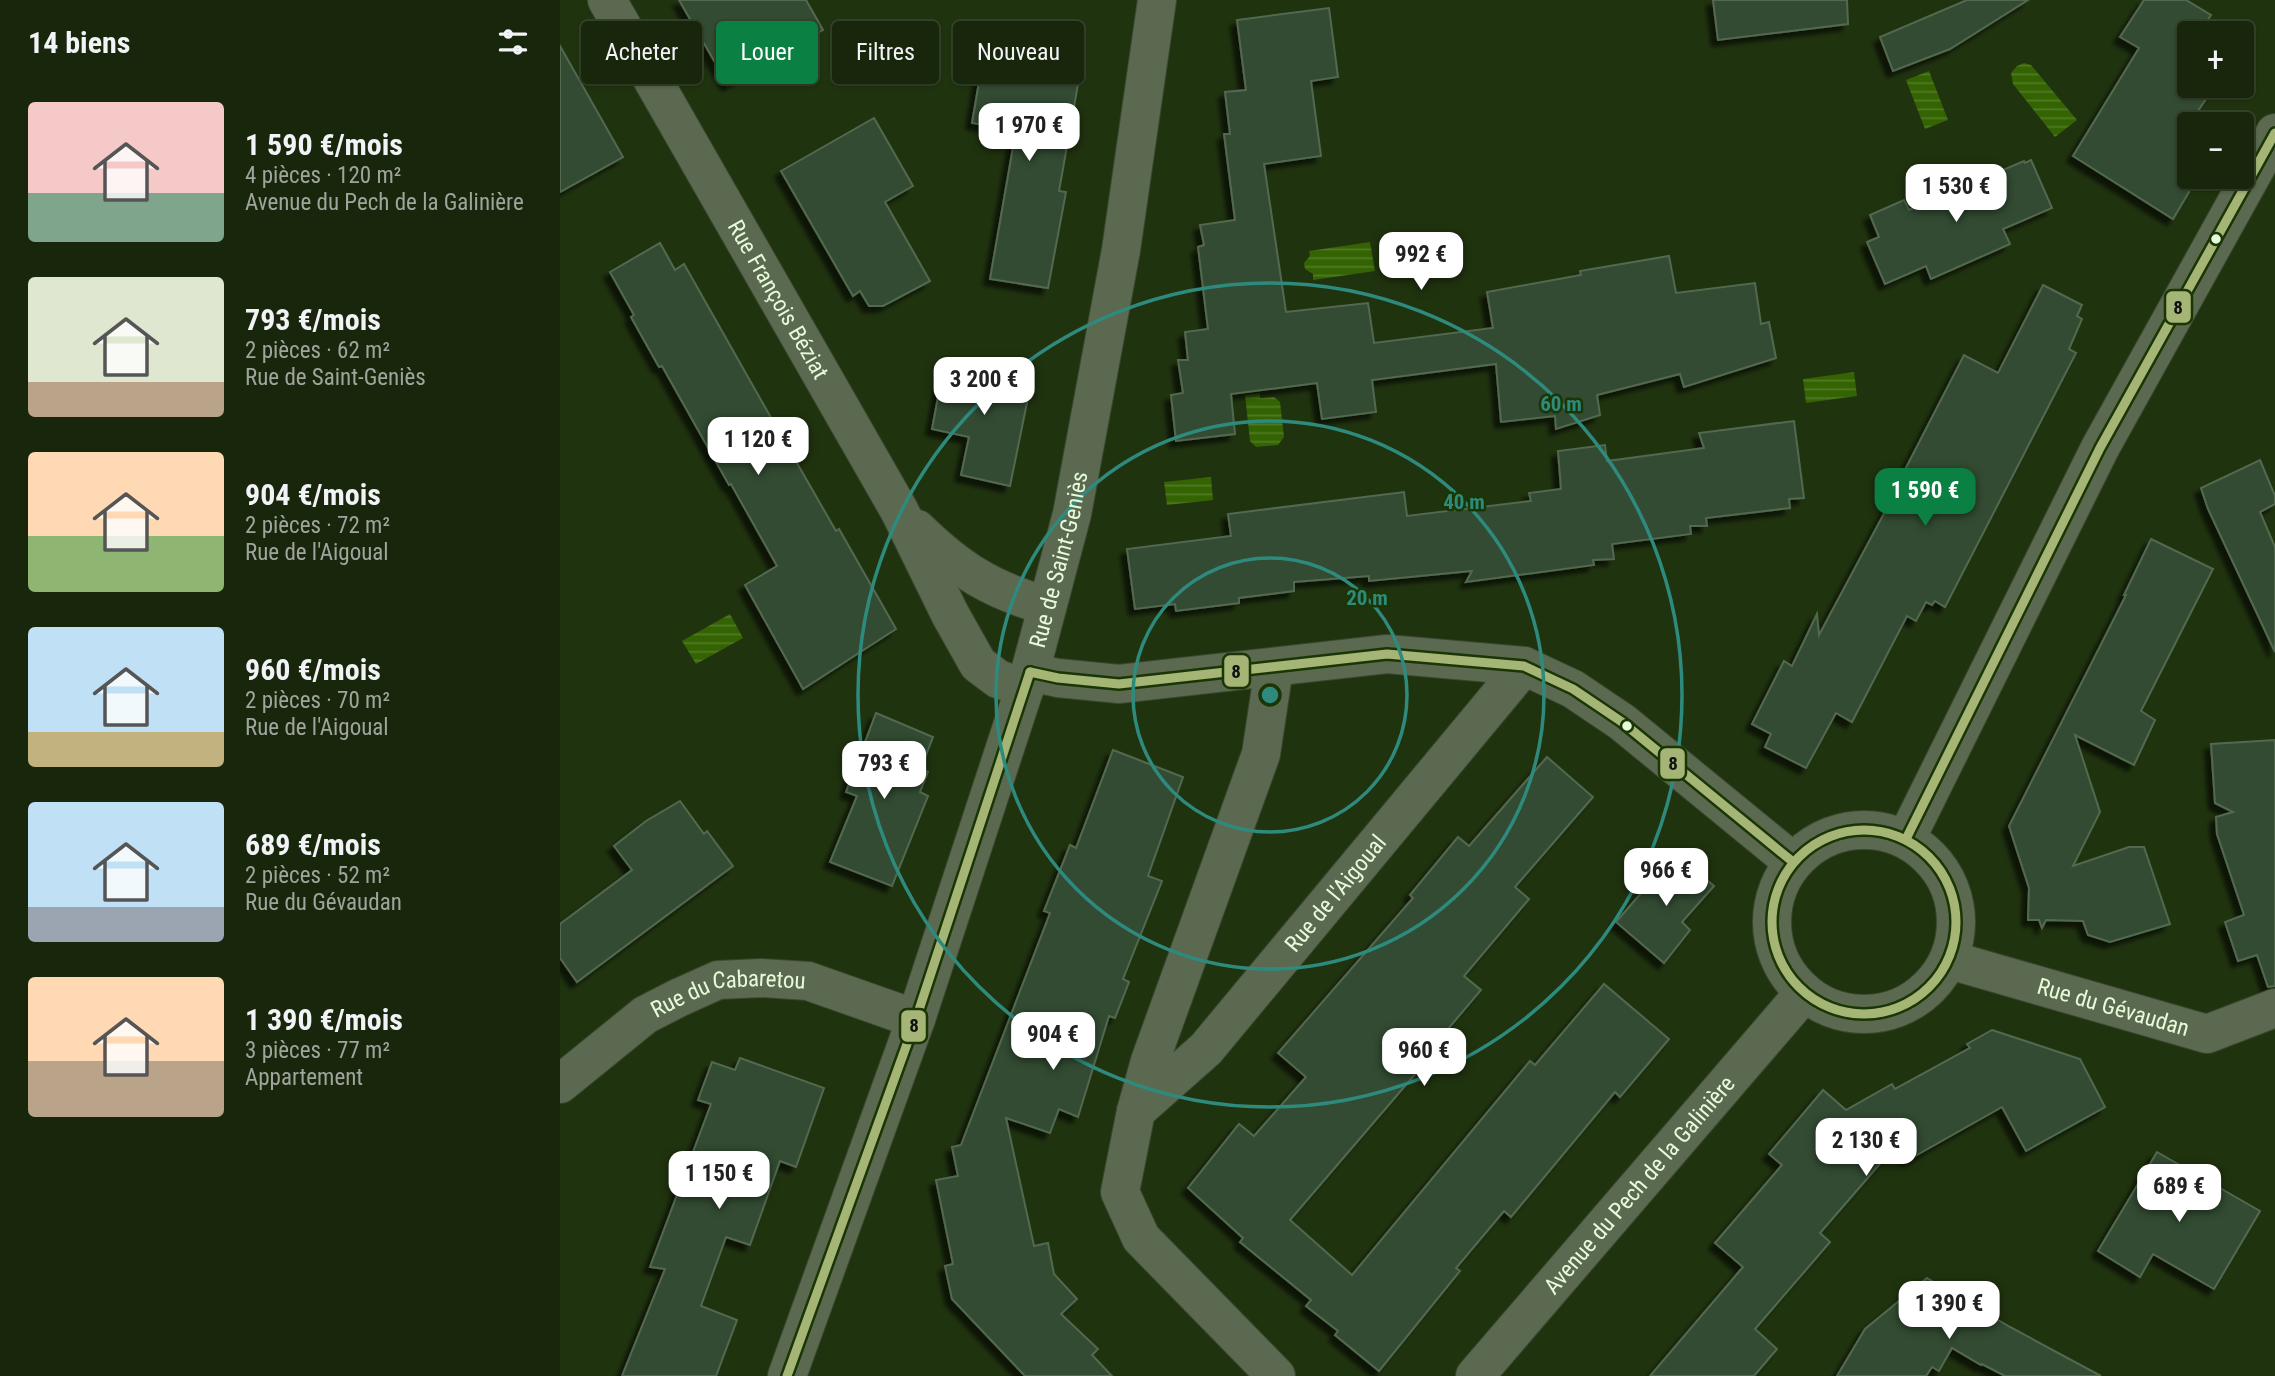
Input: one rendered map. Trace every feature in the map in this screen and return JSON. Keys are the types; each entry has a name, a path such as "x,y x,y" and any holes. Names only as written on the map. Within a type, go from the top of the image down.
{"street":[{"name":"Rue François Béziat","path":"607,0 899,510 978,664 998,678 1058,678 1119,684 1387,654 1524,666"},
{"name":"Rue de Saint-Geniès","path":"787,1376 916,1019 1028,680 1072,514 1121,250 1157,0"},
{"path":"1906,839 2100,448 2275,133"},
{"path":"899,510 960,567 988,585 1047,606"},
{"path":"1524,666 1573,689 1622,722 1793,862"},
{"name":"Rue de l'Aigoual","path":"1136,1111 1206,1049 1524,666"},
{"path":"1274,668 1261,754 1150,1061 1136,1111 1120,1192 1141,1238 1276,1376"},
{"path":"1846,830 1876,830 1906,839 1929,856 1946,878 1953,896 1957,933 1950,960 1934,984 1912,1002 1885,1013 1856,1015 1828,1008 1804,993 1785,970 1774,944 1771,915 1778,886 1793,862 1816,842 1846,830"},
{"name":"Rue du Gévaudan","path":"1950,960 2207,1034 2275,1008"},
{"name":"Rue du Cabaretou","path":"560,1084 645,1016 718,980 761,978 808,981 916,1019"},
{"name":"Avenue du Pech de la Galinière","path":"1475,1376 1804,993"}],"shaded area":[{"path":"2024,63 2031,65 2077,120 2055,137 2013,84 2011,73"},
{"path":"1929,71 1948,120 1925,129 1906,80"},
{"path":"1370,242 1375,271 1313,280 1313,274 1305,269 1304,263 1310,256 1309,251"},
{"path":"1854,372 1857,396 1806,403 1803,379"},
{"path":"1260,393 1260,398 1274,397 1280,402 1284,437 1278,445 1256,447 1250,441 1245,395"},
{"path":"1211,477 1213,500 1167,505 1164,482"},
{"path":"730,614 743,638 696,664 682,641"}],"building":[{"path":"679,0 806,0 818,21 716,21 716,64 702,40 702,21 691,21"},
{"path":"1713,0 1847,0 1848,24 1718,40"},
{"path":"1967,0 2028,0 1950,49 1893,71 1880,37"},
{"path":"2144,0 2186,0 2211,15 2207,21 2177,21 2177,98 2207,98 2197,112 2177,112 2177,189 2189,189 2189,192 2173,219 2073,156 2139,48 2120,37"},
{"path":"1329,8 1338,77 1311,81 1321,156 1264,164 1286,312 1368,303 1374,343 1493,328 1487,292 1581,275 1580,271 1669,256 1676,293 1755,283 1761,324 1769,322 1776,358 1684,387 1680,374 1597,395 1600,415 1556,429 1555,416 1501,422 1496,364 1372,380 1376,412 1322,419 1317,383 1231,394 1235,434 1176,441 1171,395 1183,393 1178,360 1188,360 1185,332 1208,329 1198,247 1204,245 1200,225 1235,220 1224,134 1230,134 1225,92 1246,90 1237,20"},
{"path":"560,46 623,157 560,192"},
{"path":"979,84 1078,84 1059,191 1066,192 1048,288 990,279 1016,130 972,123"},
{"path":"874,118 913,186 885,202 930,281 883,306 869,306 860,291 853,296 781,171"},
{"path":"2031,160 2052,208 2003,229 2010,244 1931,279 1926,266 1885,284 1867,242 1879,237 1870,215 1904,200 1909,210"},
{"path":"660,243 675,270 684,264 836,531 839,529 896,629 803,689 745,585 777,566 662,366 659,367 610,272"},
{"path":"2043,285 2082,305 2077,316 2082,319 2069,349 2076,353 1945,607 1935,601 1932,605 1926,602 1916,621 1907,616 1852,722 1836,713 1806,768 1765,747 1771,734 1752,724 1784,661 1792,666 1817,614 1819,635 1896,491 1964,355 1998,373"},
{"path":"945,360 1032,378 1010,486 961,475 969,437 932,429"},
{"path":"1794,421 1804,498 1789,499 1790,508 1706,518 1707,526 1690,526 1691,534 1612,544 1614,559 1593,560 1594,565 1466,582 1472,571 1369,581 1369,576 1294,582 1294,591 1239,598 1239,603 1176,611 1175,604 1135,609 1127,549 1231,536 1228,514 1404,492 1407,516 1531,501 1529,493 1561,489 1558,451 1605,445 1607,461 1704,448 1699,433"},
{"path":"2260,460 2275,496 2275,504 2260,512 2275,547 2275,652 2208,509 2201,488"},
{"path":"2151,539 2213,569 2141,711 2155,720 2134,765 2075,735 2100,812 2073,866 2129,847 2144,847 2170,924 2110,942 2088,935 2083,921 2046,920 2042,928 2039,920 2028,920 2029,888 2009,826 2126,595"},
{"path":"876,713 933,737 921,768 928,772 920,792 928,796 892,886 830,862 857,796 846,792"},
{"path":"2275,740 2275,986 2268,987 2257,955 2238,961 2225,922 2244,915 2217,834 2216,817 2233,812 2215,803 2211,744"},
{"path":"1113,750 1183,777 1148,876 1162,881 1123,979 1129,982 1115,1018 1109,1016 1078,1117 1059,1109 1050,1133 1006,1118 1034,1246 1048,1243 1054,1274 1077,1299 1061,1314 1098,1349 1092,1355 1112,1376 1025,1376 952,1299 945,1266 953,1264 936,1180 958,1176 952,1147 961,1145 1050,913 1044,911 1070,845 1076,848"},
{"path":"1547,757 1593,797 1515,887 1529,899 1464,976 1481,990 1414,1069 1417,1072 1290,1220 1352,1275 1530,1061 1535,1065 1604,984 1669,1039 1620,1097 1615,1092 1511,1217 1504,1211 1456,1268 1460,1271 1379,1371 1335,1335 1338,1331 1306,1306 1311,1300 1240,1242 1243,1238 1188,1188 1239,1124 1254,1136 1306,1077 1278,1053 1413,898 1410,895 1458,837 1469,846"},
{"path":"680,801 704,834 707,831 733,866 577,982 560,958 560,924 632,870 614,846 646,821"},
{"path":"1676,853 1714,886 1682,922 1690,930 1664,963 1616,922"},
{"path":"1992,1030 2080,1059 2105,1107 2026,1151 2002,1107 1908,1160 1898,1143 1820,1233 1830,1242 1755,1329 1777,1349 1754,1376 1650,1376 1743,1267 1715,1243 1782,1165 1769,1154 1823,1090 1846,1110 1892,1084 1895,1089 1970,1048 1967,1044"},
{"path":"740,1058 824,1088 796,1167 780,1161 750,1245 726,1237 701,1306 737,1320 716,1376 622,1376 665,1269 650,1267 711,1104 698,1100 712,1062 735,1070"},
{"path":"2157,1152 2260,1211 2214,1289 2153,1254 2140,1277 2098,1251"},
{"path":"1927,1278 2101,1376 2005,1376 1952,1348 1939,1371 1932,1367 1926,1376 1837,1376 1865,1329"}],"transit line":[{"name":"8","path":"1906,839 2100,448 2275,133"},
{"name":"8","path":"1030,672 1058,678 1119,684 1387,654 1524,666 1573,689 1622,722 1793,862"},
{"name":"8","path":"787,1376 916,1019 1030,672"},
{"name":"8","path":"1864,830 1882,831 1899,837 1915,845 1929,857 1941,871 1949,887 1955,904 1956,922 1955,940 1949,957 1941,973 1929,987 1915,999 1899,1007 1882,1013 1864,1014 1846,1013 1829,1007 1813,999 1799,987 1787,973 1779,957 1773,940 1772,922 1773,904 1779,887 1787,871 1799,857 1813,845 1829,837 1846,831 1864,830"}]}
